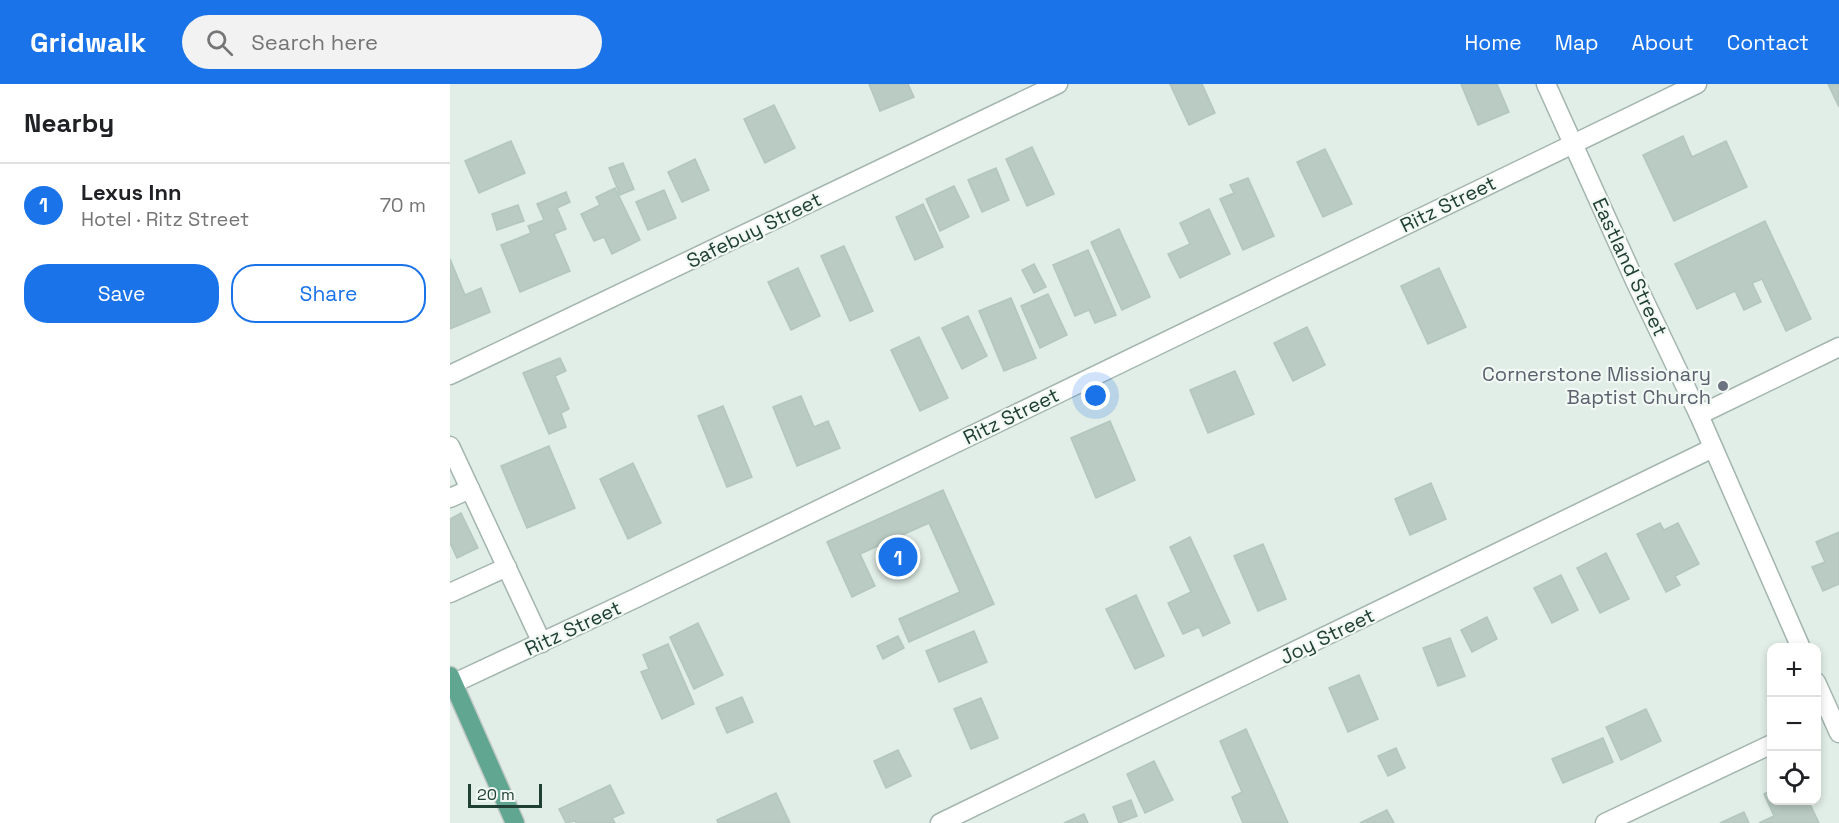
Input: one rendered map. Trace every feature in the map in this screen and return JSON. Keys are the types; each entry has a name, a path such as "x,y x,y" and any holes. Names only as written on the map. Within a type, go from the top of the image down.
{"main road":[{"path":"451,682 515,823"}],"street":[{"name":"Safebuy Street","path":"450,375 1058,84"},
{"name":"Eastland Street","path":"1546,84 1635,281 1699,415 1799,643"},
{"name":"Ritz Street","path":"451,682 542,643 636,598 1697,84"},
{"path":"1699,415 1839,347"},
{"path":"450,446 542,643"},
{"name":"Joy Street","path":"940,823 1713,448"},
{"path":"450,498 470,489"},
{"path":"450,593 507,567"},
{"path":"1819,697 1824,719 1839,733"},
{"path":"1605,823 1767,746"}],"building":[{"path":"869,84 908,84 914,97 880,111"},
{"path":"1170,84 1202,84 1215,113 1189,125"},
{"path":"1461,84 1497,84 1509,112 1478,125"},
{"path":"1828,84 1839,84 1839,107"},
{"path":"774,105 795,148 765,163 744,119"},
{"path":"1683,136 1692,157 1726,141 1747,187 1674,221 1643,155"},
{"path":"511,141 525,173 479,193 465,161"},
{"path":"1032,147 1054,194 1027,206 1006,159"},
{"path":"1325,149 1352,204 1323,217 1297,162"},
{"path":"695,159 709,190 682,202 668,172"},
{"path":"623,163 634,189 620,195 609,168"},
{"path":"996,168 1009,200 982,212 968,180"},
{"path":"1248,178 1274,236 1243,250 1220,199 1234,193 1230,185"},
{"path":"954,186 969,217 940,231 926,199"},
{"path":"615,188 640,240 612,254 604,237 594,241 581,214 600,205 596,197"},
{"path":"664,190 676,218 648,230 636,202"},
{"path":"566,192 570,202 557,208 566,229 554,234 570,271 520,292 501,245 531,233 528,226 544,220 537,204"},
{"path":"923,204 943,247 915,260 896,217"},
{"path":"518,205 524,221 497,230 492,214"},
{"path":"1209,209 1230,254 1180,278 1168,254 1190,244 1180,223"},
{"path":"1765,221 1811,319 1786,331 1762,279 1752,283 1761,302 1744,310 1735,291 1697,309 1675,264"},
{"path":"1119,229 1150,297 1122,310 1091,242"},
{"path":"844,246 873,311 850,321 821,256"},
{"path":"1088,250 1116,315 1095,323 1089,310 1075,316 1053,265"},
{"path":"450,259 465,295 481,288 490,312 450,329"},
{"path":"1034,264 1046,287 1034,293 1022,270"},
{"path":"798,268 820,316 791,330 768,282"},
{"path":"1439,268 1466,327 1428,344 1401,286"},
{"path":"1048,294 1067,335 1040,348 1021,306"},
{"path":"1011,298 1036,358 1004,371 979,311"},
{"path":"968,316 987,356 962,369 942,328"},
{"path":"1307,327 1325,365 1293,381 1274,343"},
{"path":"919,337 948,398 920,411 891,350"},
{"path":"560,358 566,371 555,376 569,409 561,413 566,427 549,434 523,373"},
{"path":"1235,371 1254,414 1208,433 1190,390"},
{"path":"801,396 814,427 828,421 840,448 797,466 773,407"},
{"path":"723,406 752,477 727,487 698,416"},
{"path":"1110,421 1135,480 1096,498 1071,438"},
{"path":"549,446 575,508 527,528 501,466"},
{"path":"633,463 661,523 628,539 600,479"},
{"path":"1431,483 1446,519 1410,535 1395,499"},
{"path":"943,490 994,604 909,642 899,619 960,592 929,523 860,554 875,586 852,597 827,542"},
{"path":"461,513 478,548 457,558 450,543 450,519"},
{"path":"1660,523 1664,530 1678,523 1699,564 1675,576 1680,585 1666,592 1637,534"},
{"path":"1839,532 1839,584 1823,591 1812,567 1825,562 1816,542"},
{"path":"1190,537 1230,623 1203,636 1199,627 1183,634 1168,603 1191,592 1170,547"},
{"path":"1263,544 1286,599 1258,611 1234,556"},
{"path":"1606,553 1629,599 1600,613 1577,568"},
{"path":"1561,575 1578,610 1552,623 1534,588"},
{"path":"1136,595 1164,656 1135,669 1106,609"},
{"path":"1487,617 1497,639 1472,652 1461,630"},
{"path":"698,623 723,675 694,689 670,637"},
{"path":"974,631 987,662 939,682 926,651"},
{"path":"898,636 904,648 883,659 877,646"},
{"path":"1450,638 1465,676 1438,686 1423,648"},
{"path":"668,644 694,704 662,719 641,672 649,669 643,655"},
{"path":"1359,675 1378,719 1348,732 1329,688"},
{"path":"742,697 753,722 727,733 716,708"},
{"path":"981,698 998,738 971,749 954,709"},
{"path":"1646,709 1661,741 1621,760 1606,727"},
{"path":"1246,729 1288,823 1243,823 1232,797 1242,792 1220,741"},
{"path":"1603,738 1613,762 1563,783 1552,759"},
{"path":"1396,748 1405,768 1388,776 1378,756"},
{"path":"898,750 911,776 886,788 874,761"},
{"path":"1154,761 1173,800 1145,813 1127,774"},
{"path":"610,785 624,813 612,818 615,823 576,823 575,821 566,823 559,809"},
{"path":"776,793 790,823 718,823 717,820"},
{"path":"1131,800 1137,816 1119,823 1113,807"},
{"path":"1769,805 1810,805 1819,823 1759,823 1774,816"},
{"path":"1387,810 1394,823 1360,823"},
{"path":"1744,812 1749,823 1720,823"},
{"path":"1084,814 1088,823 1064,823"}],"place":[{"name":"Cornerstone Missionary Baptist Church","path":"1723,386"},
{"name":"Lexus Inn","path":"898,557"}]}
